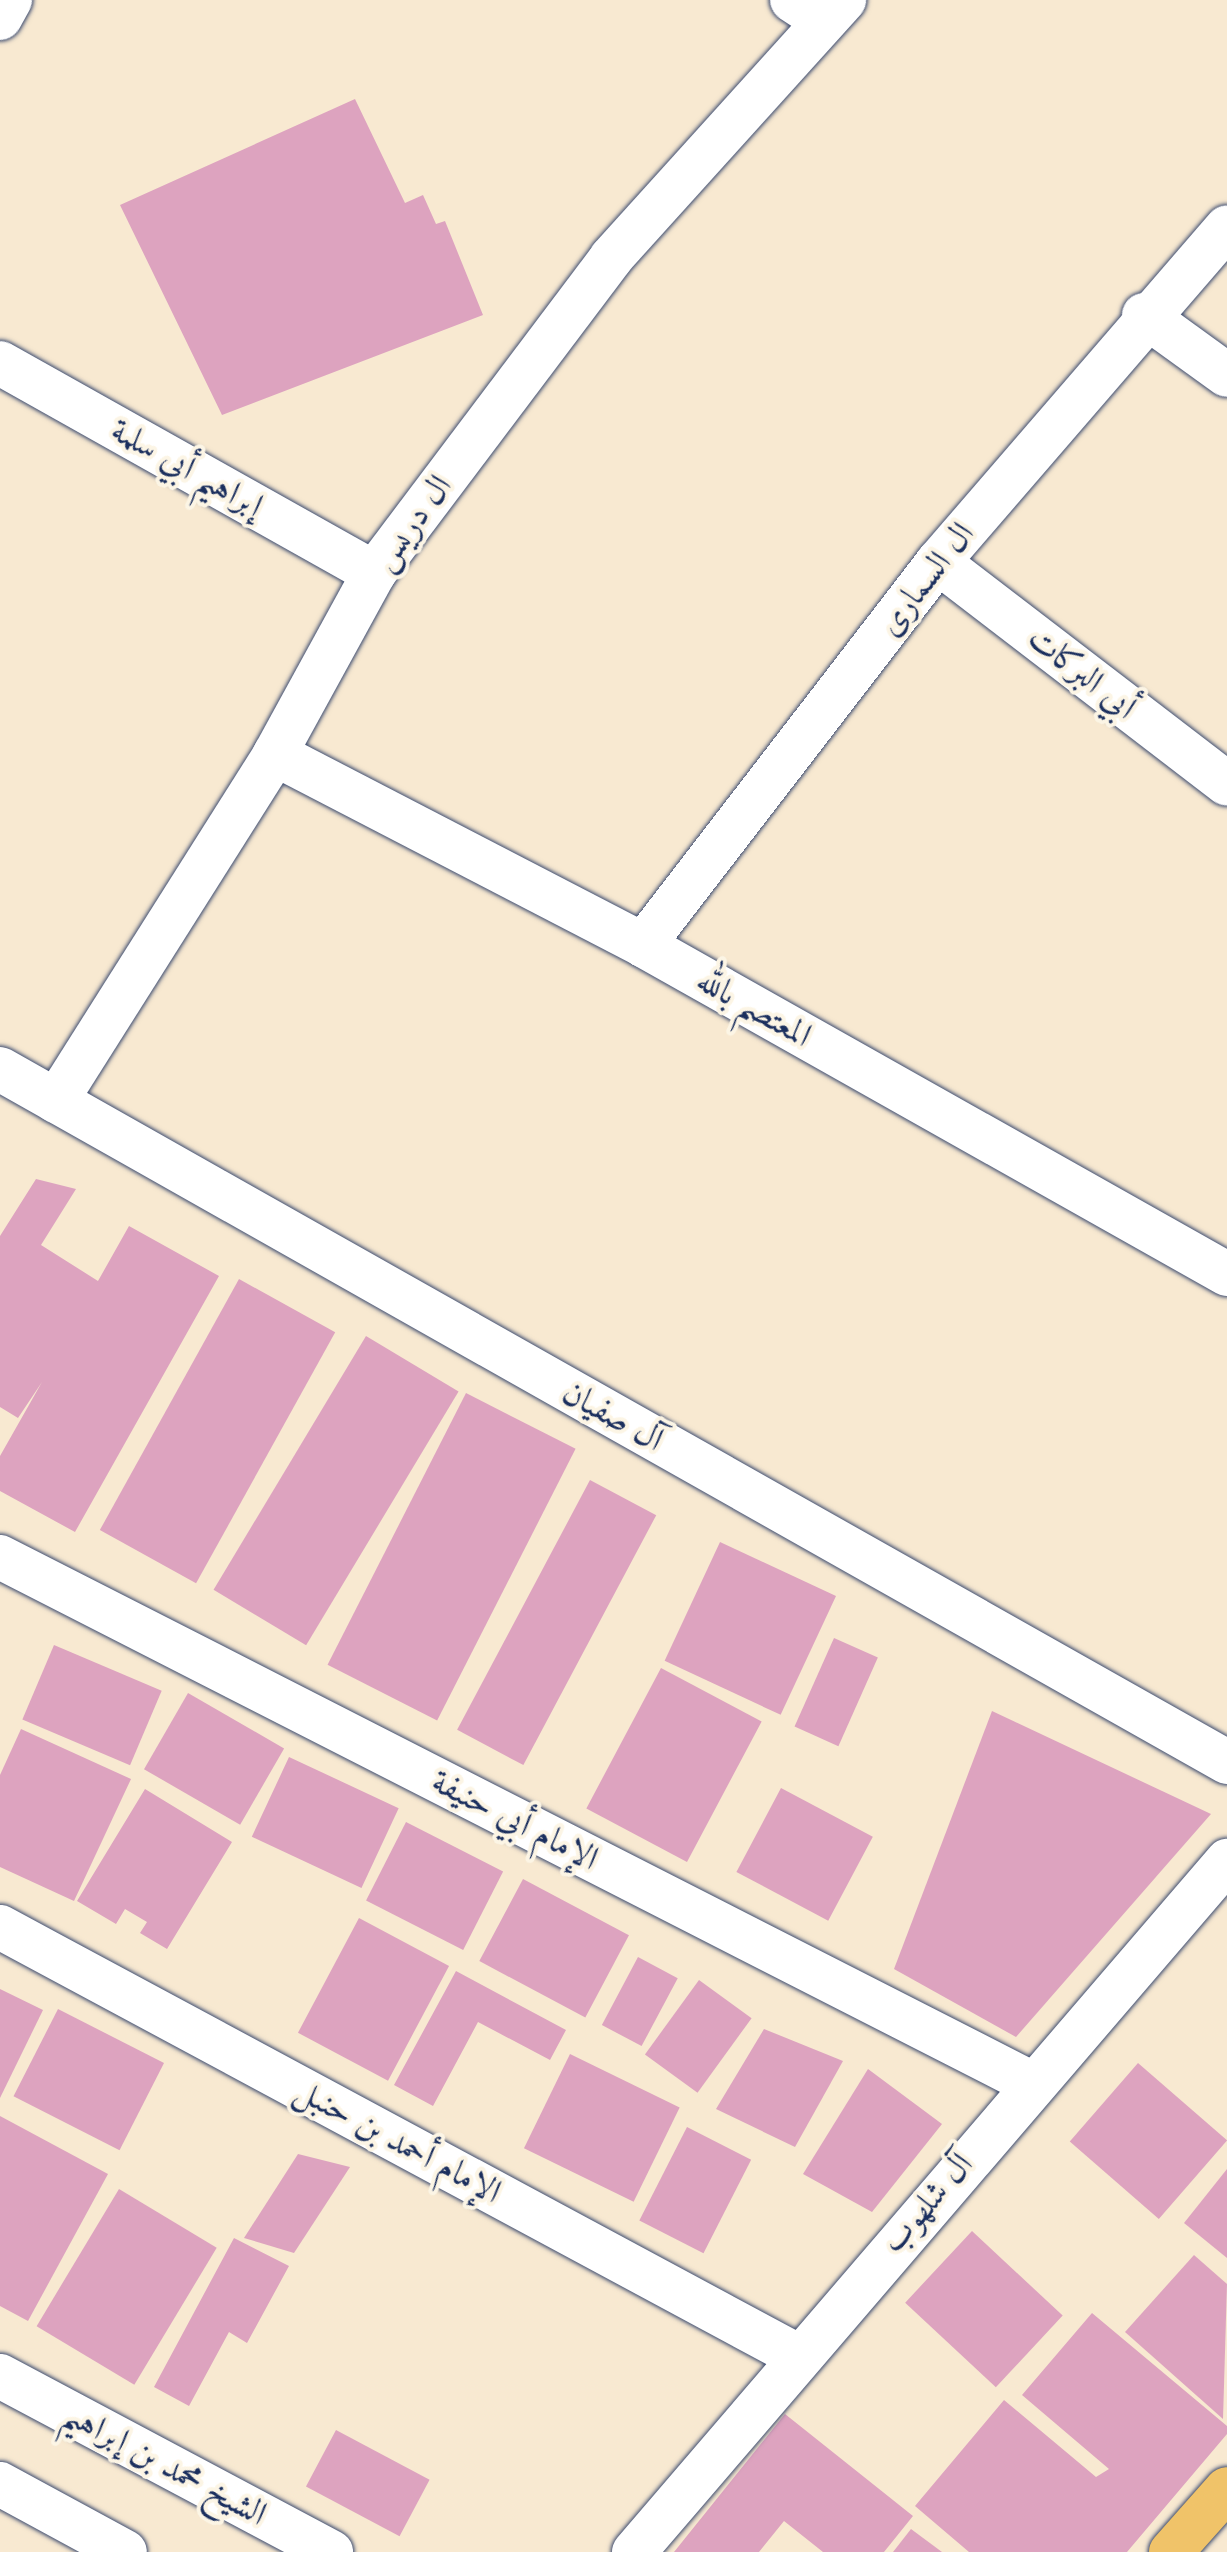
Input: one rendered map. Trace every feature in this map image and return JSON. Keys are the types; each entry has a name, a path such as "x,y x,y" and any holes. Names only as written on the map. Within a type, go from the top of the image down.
{"main road":[{"path":"1171,2552 1227,2489"}],"street":[{"path":"0,18 10,0"},
{"name":"ال دريس","path":"56,1101 275,754 374,573 611,258 820,7"},
{"name":"ال السمارى","path":"643,945 938,562 1144,315 1227,227"},
{"path":"1144,315 1227,375"},
{"name":"إبراهيم أبي سلمة","path":"0,363 374,573"},
{"name":"أبي البركات","path":"938,562 1227,784"},
{"name":"المعتصم بالله","path":"275,754 643,945 1227,1274"},
{"name":"آل صفيان","path":"0,1069 1227,1762"},
{"name":"الإمام أبي حنيفة","path":"0,1557 1031,2083"},
{"name":"آل شلهوب","path":"634,2552 796,2355 1227,1861"},
{"name":"الإمام أحمد بن حنبل","path":"0,1927 796,2355"},
{"name":"الشيخ محمد بن إبراهيم","path":"0,2376 331,2552"},
{"path":"0,2484 125,2552"}],"building":[{"path":"355,99 405,203 423,195 436,224 445,221 483,315 222,415 120,205"},
{"path":"36,1179 76,1189 41,1245 98,1281 129,1226 219,1276 75,1532 0,1491 0,1456 42,1382 18,1418 0,1407 0,1236"},
{"path":"239,1279 335,1332 196,1583 100,1530"},
{"path":"366,1336 459,1392 306,1645 214,1590"},
{"path":"466,1393 576,1449 437,1721 328,1665"},
{"path":"590,1480 656,1515 523,1765 457,1730"},
{"path":"720,1542 836,1596 781,1715 665,1661"},
{"path":"834,1638 878,1658 838,1746 795,1727"},
{"path":"54,1645 162,1691 130,1765 22,1720"},
{"path":"661,1668 762,1722 687,1862 586,1808"},
{"path":"188,1693 284,1748 240,1825 144,1769"},
{"path":"992,1711 1211,1814 1016,2037 894,1969"},
{"path":"21,1729 131,1779 74,1901 0,1867 0,1775"},
{"path":"289,1757 399,1808 361,1888 252,1837"},
{"path":"781,1788 873,1837 828,1921 736,1872"},
{"path":"145,1789 232,1842 167,1949 140,1933 147,1922 125,1909 116,1924 77,1901"},
{"path":"406,1822 503,1871 463,1950 366,1900"},
{"path":"523,1879 629,1935 585,2017 479,1961"},
{"path":"359,1918 449,1966 388,2081 298,2033"},
{"path":"638,1957 678,1978 642,2046 602,2025"},
{"path":"456,1971 566,2030 550,2060 478,2022 433,2106 394,2085"},
{"path":"699,1980 752,2018 698,2093 645,2054"},
{"path":"0,1989 43,2010 0,2098"},
{"path":"58,2009 164,2063 120,2150 14,2096"},
{"path":"764,2029 843,2061 795,2147 716,2109"},
{"path":"570,2054 680,2107 634,2202 524,2148"},
{"path":"1138,2063 1227,2140 1159,2219 1070,2141"},
{"path":"868,2069 942,2124 872,2212 803,2174"},
{"path":"0,2116 108,2174 28,2321 0,2306"},
{"path":"687,2127 751,2160 703,2253 639,2221"},
{"path":"298,2154 350,2167 294,2253 244,2238"},
{"path":"1227,2169 1227,2258 1184,2223"},
{"path":"119,2189 217,2248 134,2385 37,2326"},
{"path":"972,2231 1063,2316 996,2387 905,2303"},
{"path":"234,2238 289,2266 247,2343 229,2332 189,2406 154,2387"},
{"path":"1194,2255 1227,2284 1223,2419 1125,2332"},
{"path":"1092,2313 1227,2426 1227,2434 1127,2552 969,2552 915,2506 1004,2400 1096,2477 1109,2469 1022,2395"},
{"path":"785,2414 913,2516 884,2552 823,2552 784,2521 759,2552 674,2552"},
{"path":"336,2430 430,2480 400,2536 306,2487"},
{"path":"911,2529 942,2552 893,2552"}]}
